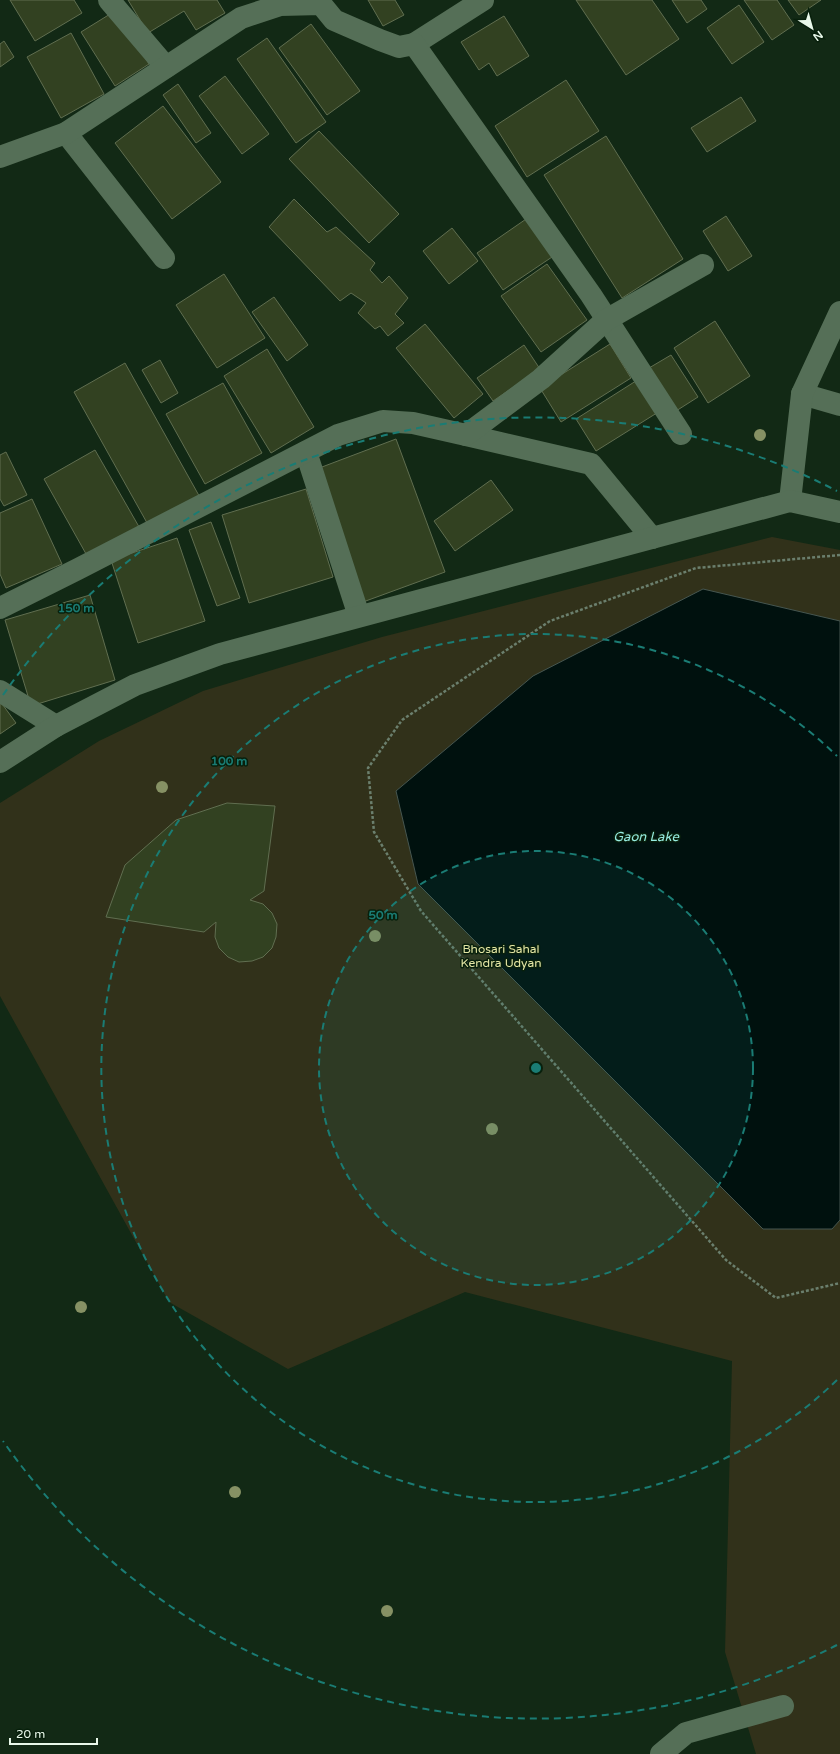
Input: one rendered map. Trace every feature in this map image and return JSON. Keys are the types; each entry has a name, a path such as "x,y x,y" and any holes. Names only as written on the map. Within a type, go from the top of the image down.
{"street":[{"path":"109,0 166,67"},
{"path":"0,157 66,133 241,18 280,5 322,1 334,20 399,47 414,44 483,0"},
{"path":"414,44 606,320 681,434"},
{"path":"66,133 164,258"},
{"path":"466,435 541,379 606,320 703,265"},
{"path":"790,501 802,394 840,312"},
{"path":"802,394 840,405"},
{"path":"1,604 120,548 338,435 383,421 413,423 591,464 652,538"},
{"path":"306,452 359,616"},
{"path":"0,762 56,726 135,685 220,654 790,501 840,512"},
{"path":"0,691 56,726"},
{"path":"661,1754 686,1733 783,1706"}],"path":[{"path":"840,555 696,568 550,622 402,720 368,768 374,832 421,911 726,1260 776,1298 840,1283"}],"green space":[{"name":"Bhosari Sahal Kendra Udyan","path":"772,537 840,550 840,1754 756,1754 725,1652 732,1361 465,1292 288,1369 169,1302 0,996 0,803 99,741 203,691 382,637"}],"water":[{"name":"Gaon Lake","path":"703,589 840,621 840,1220 832,1229 763,1229 418,884 396,791 533,676"}],"building":[{"path":"10,0 74,0 82,13 35,41"},
{"path":"128,0 217,0 225,13 196,30 184,11 148,33"},
{"path":"368,0 395,0 404,15 383,26"},
{"path":"576,0 652,0 679,39 626,75"},
{"path":"672,0 701,0 707,9 687,23"},
{"path":"744,0 777,0 794,25 772,40"},
{"path":"788,0 821,0 799,15"},
{"path":"739,5 764,42 732,64 707,28"},
{"path":"115,11 149,64 115,86 81,32"},
{"path":"504,16 529,56 497,76 489,63 479,70 461,42"},
{"path":"311,24 360,91 327,115 279,48"},
{"path":"71,33 104,94 61,118 27,57"},
{"path":"267,38 326,122 296,143 237,59"},
{"path":"4,41 14,57 0,67 0,44"},
{"path":"225,76 269,134 242,154 199,96"},
{"path":"566,80 599,131 527,177 495,126"},
{"path":"178,84 211,133 196,143 163,95"},
{"path":"741,97 756,121 707,152 691,128"},
{"path":"163,106 221,182 172,219 115,143"},
{"path":"319,131 399,214 369,243 289,159"},
{"path":"606,136 683,259 622,298 544,175"},
{"path":"294,199 327,232 336,227 375,263 370,270 382,283 389,276 408,298 395,314 404,323 388,336 380,326 375,329 358,313 366,303 351,293 340,301 269,227"},
{"path":"726,216 752,256 728,271 703,231"},
{"path":"529,217 555,255 503,290 477,253"},
{"path":"452,228 478,261 449,284 423,251"},
{"path":"547,264 587,320 541,352 501,296"},
{"path":"224,274 265,338 217,368 176,305"},
{"path":"274,297 308,345 287,361 252,312"},
{"path":"715,321 750,376 708,403 674,348"},
{"path":"425,324 483,394 454,418 396,348"},
{"path":"610,344 631,378 561,422 540,388"},
{"path":"524,345 540,369 493,401 477,378"},
{"path":"267,349 314,427 271,453 224,376"},
{"path":"671,355 698,397 676,411 649,368"},
{"path":"160,360 178,393 161,403 142,370"},
{"path":"125,363 202,501 151,530 74,392"},
{"path":"639,379 660,411 596,451 576,419"},
{"path":"223,383 262,453 205,484 166,414"},
{"path":"396,439 445,572 363,602 314,470"},
{"path":"95,450 142,532 90,561 44,479"},
{"path":"6,452 27,495 4,506 0,499 0,455"},
{"path":"491,480 513,510 455,551 434,521"},
{"path":"306,489 333,577 249,603 222,515"},
{"path":"32,499 62,564 6,588 0,574 0,513"},
{"path":"211,522 240,598 217,606 189,530"},
{"path":"177,538 205,621 138,643 111,560"},
{"path":"90,595 115,680 31,706 5,620"},
{"path":"0,701 16,723 0,734"},
{"path":"227,803 275,806 264,891 250,900 263,904 272,913 277,924 276,937 272,948 263,957 252,961 239,962 228,957 219,948 215,937 216,922 204,932 106,917 125,865 176,820"}]}
